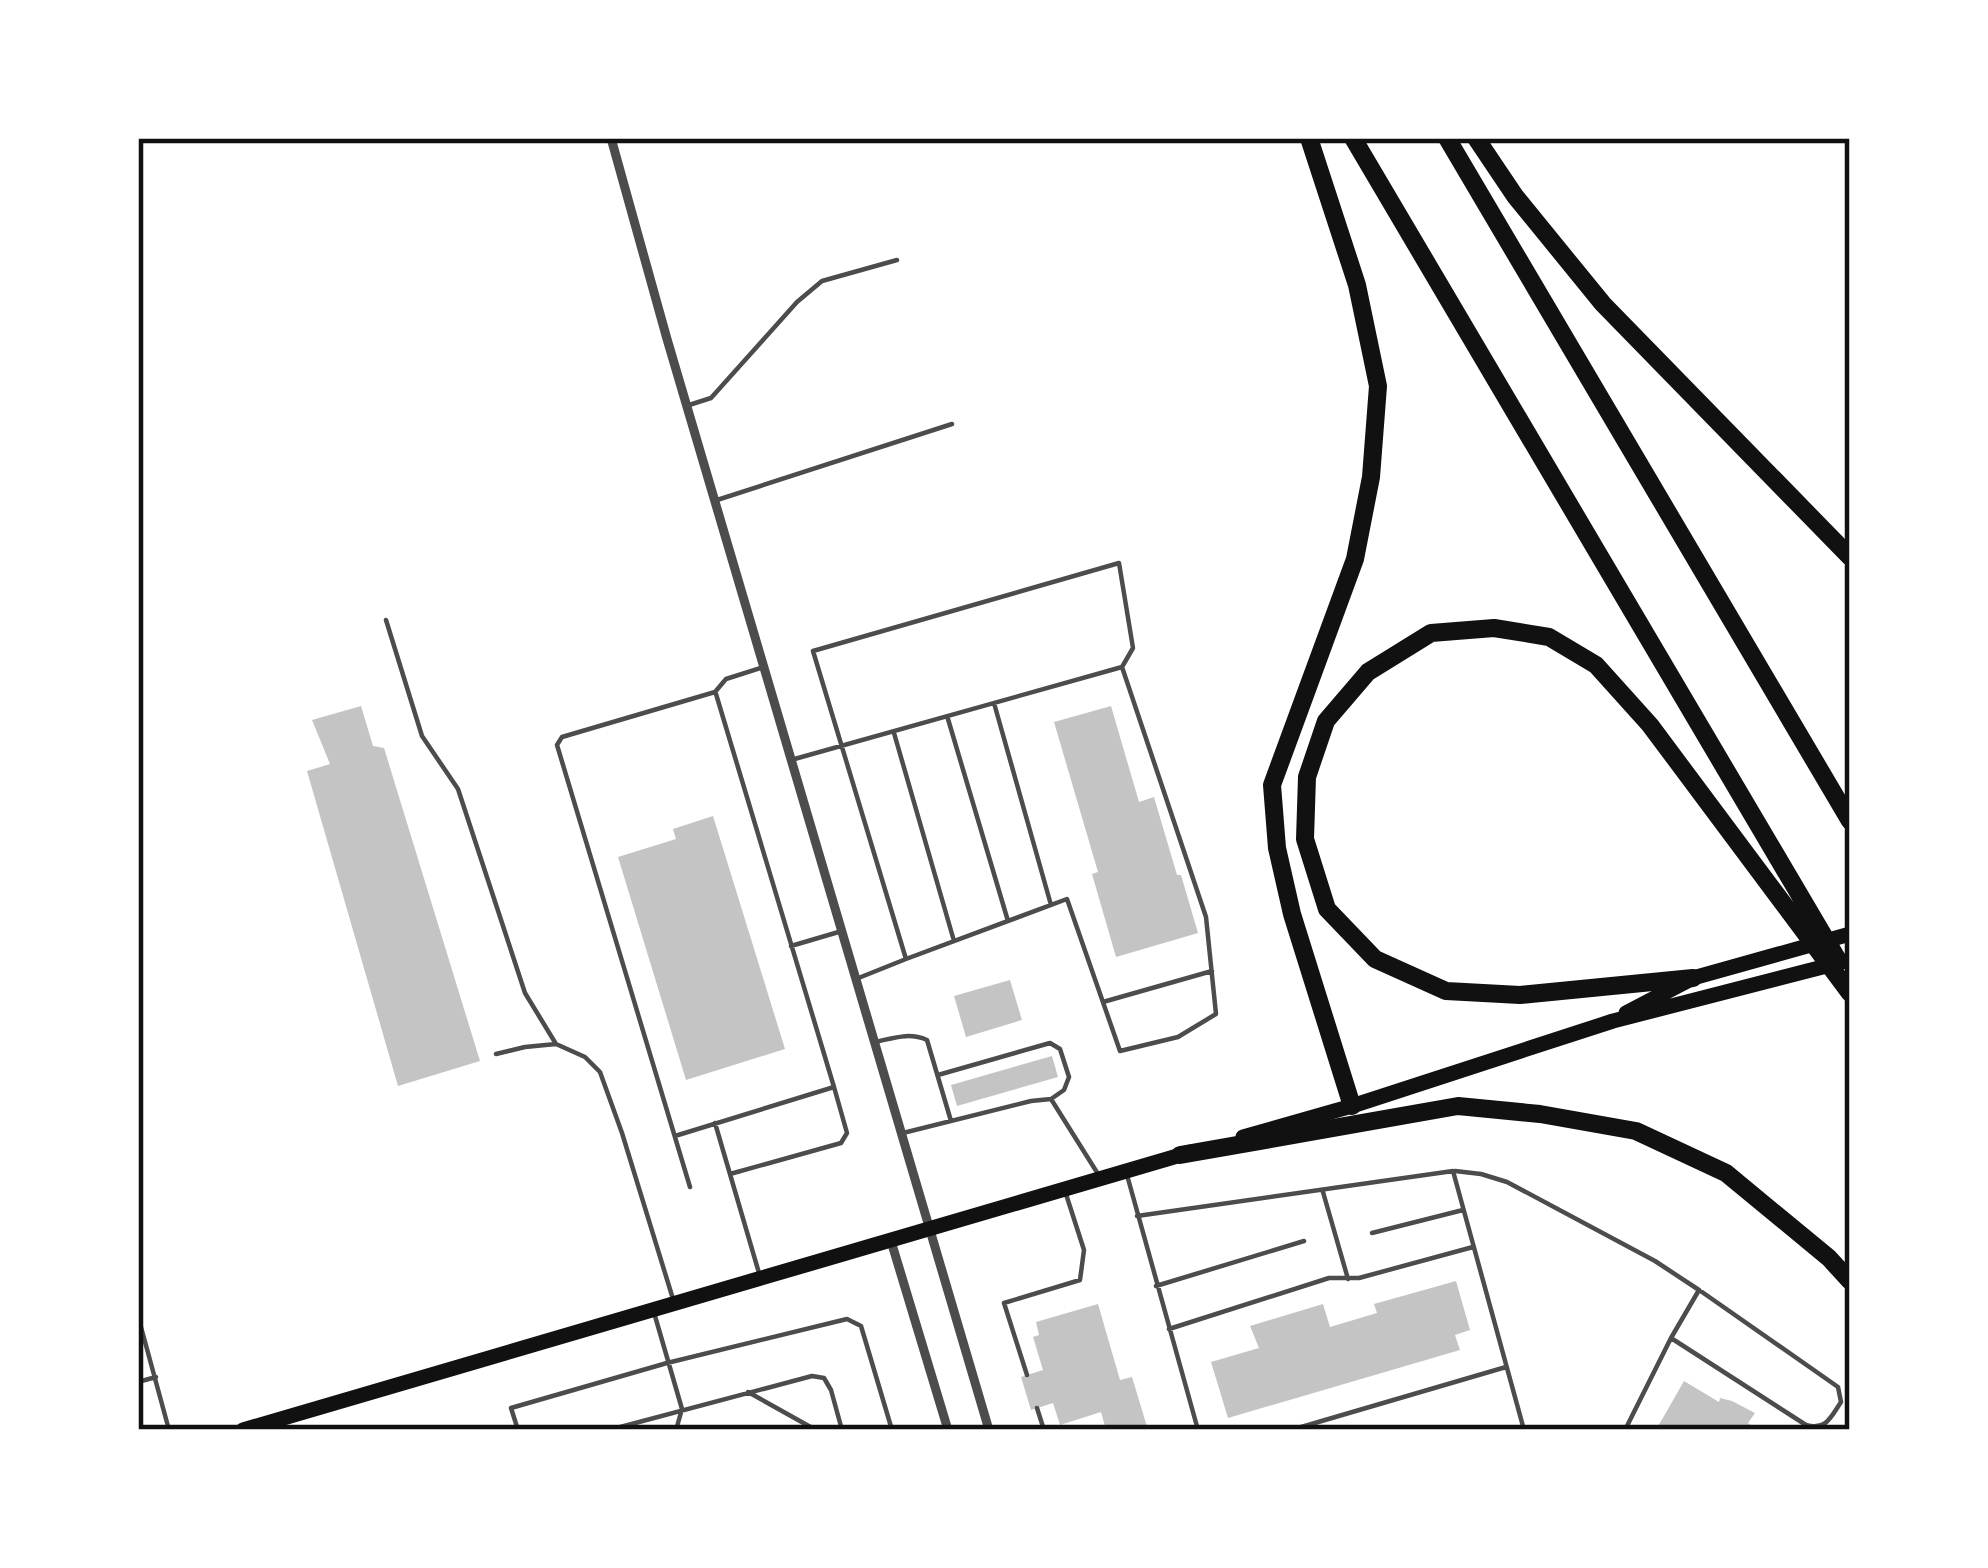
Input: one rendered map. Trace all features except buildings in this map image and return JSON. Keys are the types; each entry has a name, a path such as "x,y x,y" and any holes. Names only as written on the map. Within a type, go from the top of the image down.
{"highway":[{"path":"1309,138 1357,285 1378,386 1371,477 1355,559 1272,785 1276,848 1292,914 1352,1106"},
{"path":"1353,138 1850,980"},
{"path":"1447,138 1850,820"},
{"path":"1476,138 1515,196 1603,304 1850,557"},
{"path":"1693,978 1520,995 1446,991 1375,959 1327,909 1305,839 1307,777 1326,721 1368,672 1431,632 1494,628 1550,637 1596,665 1650,725 1850,993"},
{"path":"1180,1155 1458,1106 1636,1131 1726,1173 1850,1281"}],"main road":[{"path":"1613,1021 1693,978 1850,934"},
{"path":"243,1430 1352,1106 1613,1021 1850,959"}],"street":[{"path":"611,138 989,1430"},
{"path":"891,1241 948,1430"}],"lane":[{"path":"686,406 711,398 822,280 897,260"},
{"path":"715,501 952,424"},
{"path":"856,979 1067,898 1120,1051 1178,1037 1216,1014 1206,916 1122,668 1132,648 1119,563 813,651 906,959"},
{"path":"386,620 422,736 458,789 525,993 556,1044"},
{"path":"690,1186 556,745 562,736 716,692 726,679 764,667"},
{"path":"791,760 1122,668"},
{"path":"716,692 847,1133 841,1143 730,1174"},
{"path":"994,703 1051,904"},
{"path":"947,716 1008,921"},
{"path":"893,732 954,940"},
{"path":"791,946 842,931"},
{"path":"1103,1002 1212,971"},
{"path":"875,1042 903,1035 927,1040 951,1121"},
{"path":"902,1134 1051,1099 1064,1090 1069,1077 1060,1048 1050,1042 938,1075"},
{"path":"496,1054 556,1044 585,1057 600,1072 675,1304"},
{"path":"675,1136 834,1087"},
{"path":"1051,1099 1101,1179"},
{"path":"715,1123 761,1279"},
{"path":"1126,1171 1198,1430"},
{"path":"1137,1216 1453,1171 1481,1174 1507,1183 1700,1290 1838,1387 1841,1402 1826,1424 1806,1425 1671,1338"},
{"path":"1453,1171 1524,1430"},
{"path":"1028,1375 1004,1303 1080,1280 1084,1250 1064,1189"},
{"path":"1323,1189 1348,1279"},
{"path":"1372,1233 1463,1210"},
{"path":"1156,1286 1304,1241"},
{"path":"1168,1329 1329,1278 1359,1278 1474,1247"},
{"path":"1625,1430 1700,1290"},
{"path":"653,1311 682,1409 676,1430"},
{"path":"138,1316 169,1430"},
{"path":"518,1430 511,1408 847,1319 861,1326 892,1430"},
{"path":"1291,1430 1506,1366"},
{"path":"609,1430 812,1376 824,1378 831,1390 842,1430"},
{"path":"138,1382 156,1377"},
{"path":"748,1392 816,1430"},
{"path":"1037,1408 1043,1430"}]}
